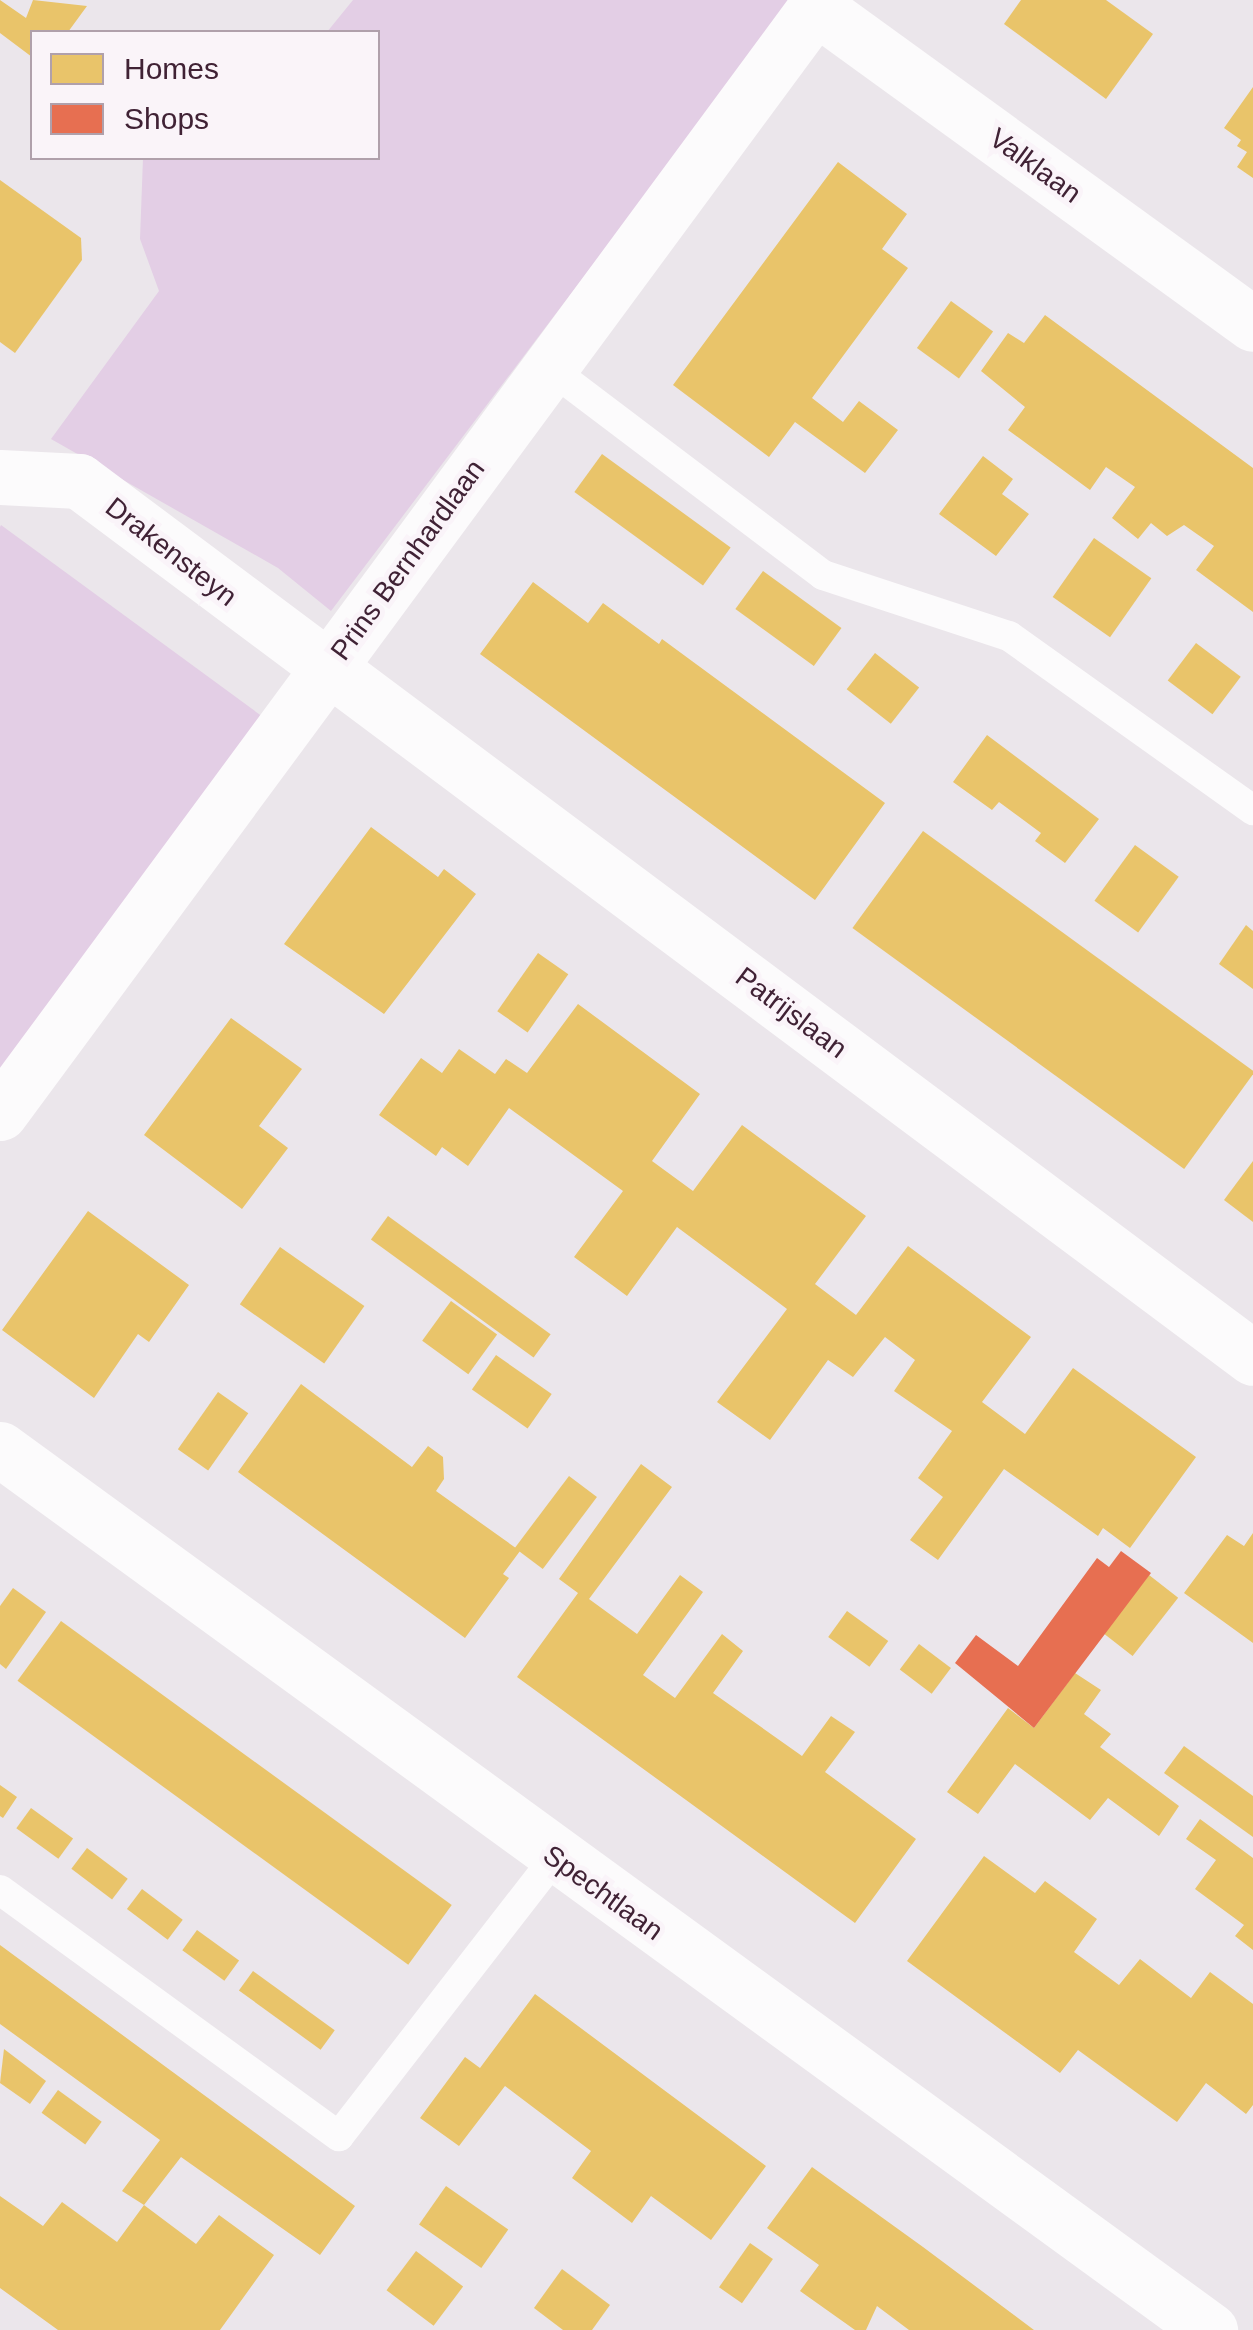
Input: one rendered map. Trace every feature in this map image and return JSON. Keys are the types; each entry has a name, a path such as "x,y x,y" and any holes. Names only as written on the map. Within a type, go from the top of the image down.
{"street":[{"name":"Valklaan","path":"819,4 1253,324"},
{"name":"Prins Bernhardlaan","path":"0,1113 819,4"},
{"name":"Drakensteyn","path":"0,478 79,480 329,668"},
{"name":"Patrijslaan","path":"329,668 1253,1358"},
{"name":"Spechtlaan","path":"0,1449 555,1858 1210,2330"}],"lane":[{"path":"548,367 823,575 1009,636 1253,810"},
{"path":"0,1890 340,2136 555,1858"}],"shaded area":[{"path":"353,0 793,0 331,611 278,568 51,439 159,291 140,239 143,160 380,160 380,30 329,30"},
{"path":"0,527 263,717 0,1077"}],"building: Homes":[{"path":"0,0 26,18 33,0 87,6 69,30 30,30 30,56 0,33"},
{"path":"1021,0 1106,0 1153,34 1106,99 1004,24"},
{"path":"1253,87 1253,178 1237,167 1247,152 1237,146 1241,140 1224,128"},
{"path":"838,162 907,214 882,249 908,268 812,398 843,422 859,401 898,430 865,473 795,422 769,457 673,385"},
{"path":"0,180 81,238 82,260 15,353 0,342"},
{"path":"951,301 993,332 959,378 917,348"},
{"path":"1045,315 1253,468 1253,612 1196,570 1214,546 1184,525 1167,536 1151,523 1138,539 1112,518 1135,487 1106,467 1090,490 1008,430 1025,407 981,371 1008,333 1024,343"},
{"path":"602,454 731,547 703,585 574,492"},
{"path":"983,456 1013,479 1002,494 1029,514 996,556 939,514"},
{"path":"1094,538 1151,578 1110,637 1053,597"},
{"path":"763,571 841,628 814,666 735,609"},
{"path":"533,582 588,623 603,603 659,644 662,639 885,803 815,900 480,654"},
{"path":"1196,643 1241,677 1212,714 1168,681"},
{"path":"875,653 919,687 891,724 847,689"},
{"path":"987,735 1099,819 1065,863 1035,841 1041,833 999,802 992,810 953,782"},
{"path":"371,827 438,877 444,869 476,894 384,1014 284,944"},
{"path":"923,831 1253,1071 1184,1169 852,928"},
{"path":"1135,845 1179,877 1138,933 1094,901"},
{"path":"1246,925 1253,931 1253,989 1219,964"},
{"path":"538,953 568,974 528,1032 497,1011"},
{"path":"578,1004 700,1094 652,1161 693,1191 742,1125 866,1216 815,1284 856,1315 908,1246 1031,1337 982,1402 1025,1434 1073,1368 1196,1457 1130,1548 1103,1528 1098,1536 1004,1469 938,1560 910,1540 943,1497 918,1478 952,1431 894,1391 915,1360 885,1337 853,1377 828,1360 770,1440 717,1402 787,1309 677,1227 627,1296 574,1257 623,1191 509,1108 468,1166 442,1147 436,1156 379,1115 421,1058 442,1073 459,1049 495,1074 506,1059 527,1073"},
{"path":"231,1018 302,1069 259,1126 288,1148 242,1209 144,1135"},
{"path":"1253,1161 1253,1222 1224,1200"},
{"path":"88,1211 189,1285 149,1342 138,1334 94,1398 2,1330"},
{"path":"388,1216 551,1334 534,1358 371,1239"},
{"path":"280,1247 364,1306 324,1363 240,1304"},
{"path":"451,1301 497,1335 468,1374 422,1341"},
{"path":"496,1355 552,1394 528,1428 472,1389"},
{"path":"301,1384 412,1467 428,1446 443,1457 444,1479 436,1491 520,1551 503,1574 509,1578 465,1638 238,1472"},
{"path":"218,1392 248,1413 208,1471 178,1449"},
{"path":"641,1464 672,1487 589,1599 637,1634 680,1575 703,1592 643,1675 675,1698 722,1634 743,1651 713,1693 802,1756 831,1716 855,1732 825,1772 916,1839 855,1923 517,1677 578,1593 559,1579"},
{"path":"569,1476 597,1497 543,1569 515,1548"},
{"path":"1253,1533 1253,1643 1184,1593 1227,1535 1244,1546"},
{"path":"1149,1575 1178,1598 1133,1656 1103,1633"},
{"path":"13,1588 46,1612 6,1669 0,1664 0,1606"},
{"path":"847,1611 888,1641 869,1667 828,1637"},
{"path":"61,1621 452,1905 408,1965 18,1681"},
{"path":"919,1644 951,1668 932,1694 900,1670"},
{"path":"1075,1673 1101,1690 1084,1714 1111,1734 1100,1747 1179,1806 1159,1836 1108,1798 1090,1820 1015,1764 978,1814 947,1792 1008,1708 1034,1728"},
{"path":"1184,1746 1253,1796 1253,1837 1164,1773"},
{"path":"0,1785 17,1797 3,1818 0,1816"},
{"path":"31,1808 73,1839 58,1859 16,1828"},
{"path":"1200,1819 1253,1858 1253,1950 1235,1936 1244,1925 1195,1889 1216,1860 1186,1839"},
{"path":"87,1848 128,1879 112,1899 71,1869"},
{"path":"984,1856 1035,1893 1045,1881 1097,1919 1074,1952 1119,1985 1140,1959 1191,1998 1210,1972 1253,2004 1253,2105 1246,2114 1206,2083 1177,2122 1078,2050 1060,2073 907,1961"},
{"path":"142,1889 183,1920 168,1940 127,1909"},
{"path":"197,1930 239,1961 224,1981 182,1950"},
{"path":"0,1945 355,2206 320,2255 181,2157 144,2205 122,2191 160,2140 0,2024"},
{"path":"253,1971 335,2030 321,2050 239,1990"},
{"path":"535,1994 766,2166 711,2240 651,2196 632,2223 572,2178 591,2151 505,2086 459,2146 420,2118 465,2057 480,2068"},
{"path":"4,2049 46,2081 30,2104 0,2083"},
{"path":"58,2090 102,2122 85,2144 42,2113"},
{"path":"812,2167 1034,2330 909,2330 877,2306 866,2330 855,2330 800,2291 819,2265 767,2228"},
{"path":"446,2186 508,2230 481,2268 419,2225"},
{"path":"0,2196 43,2226 62,2202 117,2242 144,2205 196,2244 219,2215 274,2255 220,2330 58,2330 0,2288"},
{"path":"750,2243 773,2259 742,2303 719,2287"},
{"path":"416,2251 463,2287 434,2326 387,2290"},
{"path":"562,2269 610,2305 592,2330 563,2330 534,2308"}],"building: Shops":[{"path":"1121,1551 1151,1573 1034,1728 955,1663 976,1635 1018,1666 1097,1558 1109,1567"}]}
